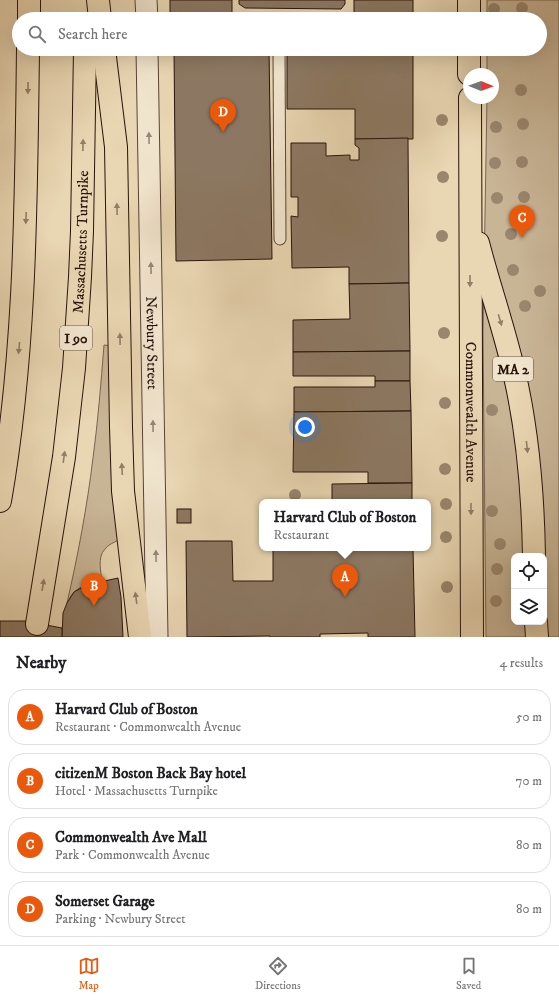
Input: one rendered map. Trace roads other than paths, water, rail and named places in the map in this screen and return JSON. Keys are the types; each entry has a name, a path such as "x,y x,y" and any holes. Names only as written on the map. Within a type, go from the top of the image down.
{"main road":[{"path":"29,0 29,12"},
{"path":"85,12 86,0"},
{"path":"98,0 99,12"},
{"path":"469,0 469,12"},
{"path":"0,501 10,438 23,290 27,169 28,56"},
{"name":"Massachusetts Turnpike","path":"37,624 60,479 74,368 82,238 85,56"},
{"path":"105,56 116,147 120,427 124,491 140,637"},
{"path":"469,56 470,68"},
{"name":"Commonwealth Avenue","path":"470,104 472,637"},
{"name":"Commonwealth Avenue","path":"470,186 476,237 512,364 523,415 530,484 534,553"},
{"path":"536,625 537,637"}],"street":[{"path":"146,0 147,12"},
{"name":"Newbury Street","path":"147,56 157,637"}],"lane":[{"path":"279,56 280,239"}],"place":[{"name":"Somerset Garage","path":"223,132"},
{"name":"Commonwealth Ave Mall","path":"522,238"},
{"name":"Harvard Club of Boston","path":"345,597"},
{"name":"citizenM Boston Back Bay hotel","path":"94,606"}]}
